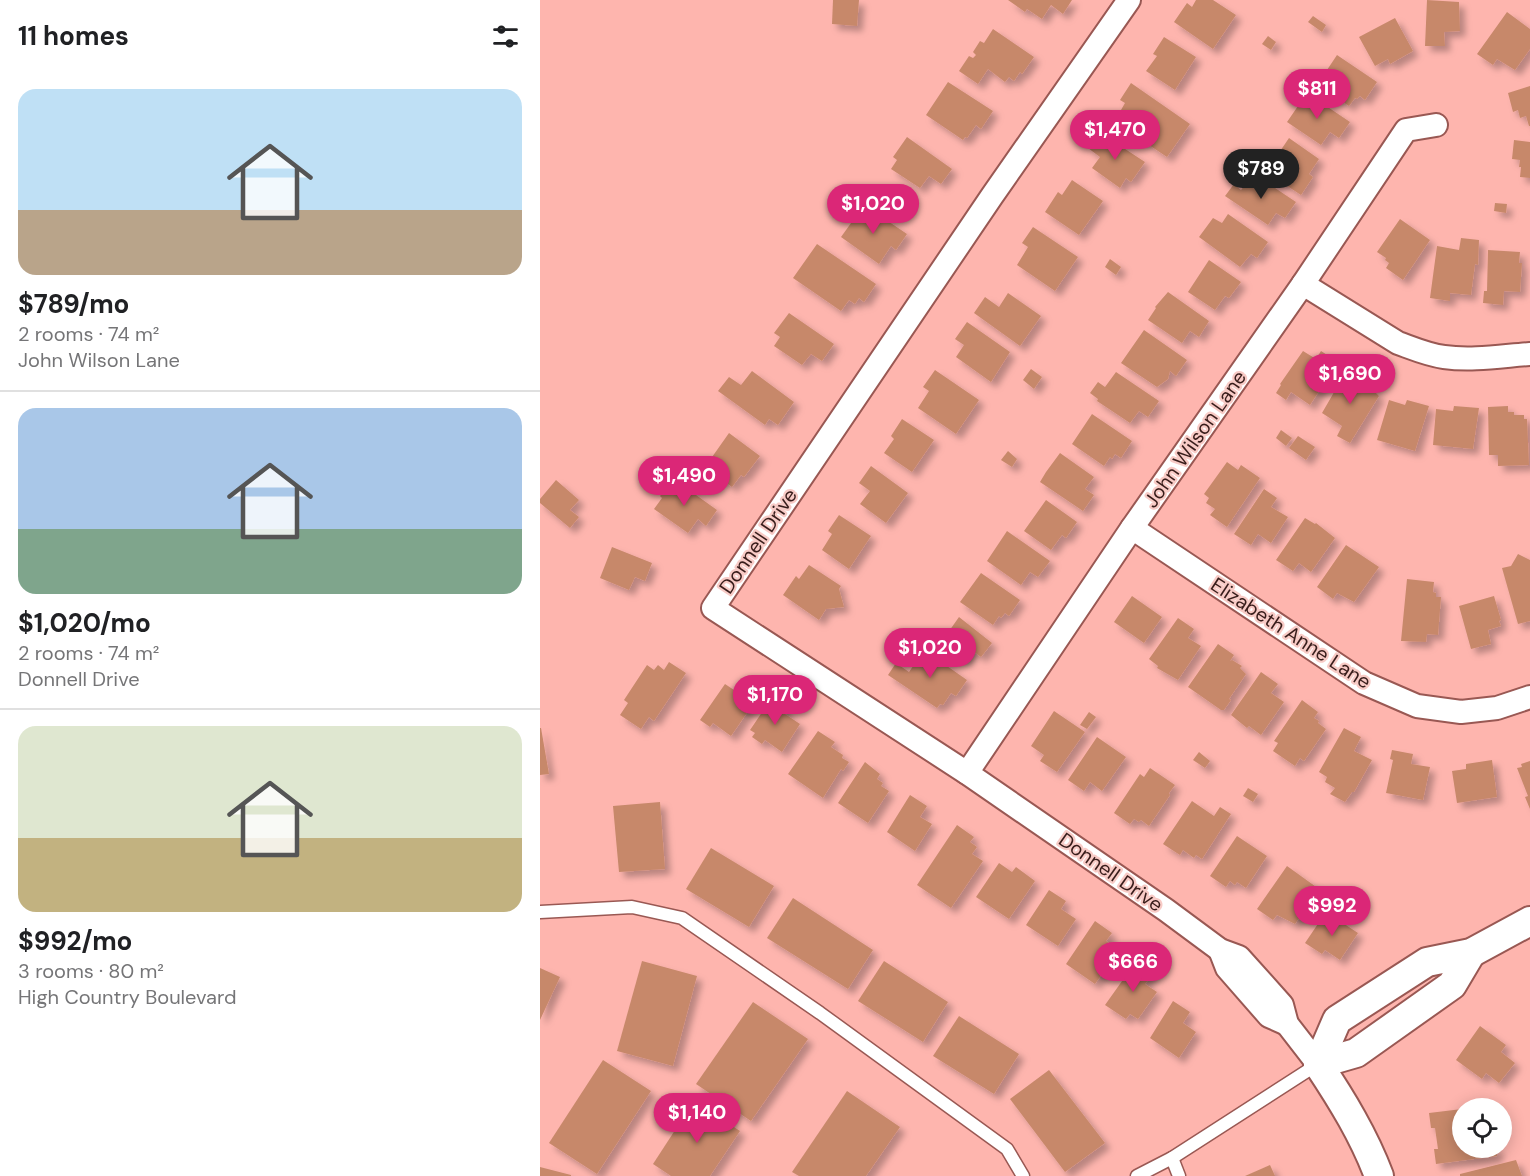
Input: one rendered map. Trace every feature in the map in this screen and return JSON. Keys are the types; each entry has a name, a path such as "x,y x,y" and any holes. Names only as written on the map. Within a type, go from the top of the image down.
{"street":[{"name":"Donnell Drive","path":"1129,0 979,216 713,608 968,773 1220,950 1227,968 1269,1016 1287,1024 1318,1064 1345,1104 1372,1156 1379,1176"},
{"name":"John Wilson Lane","path":"968,773 1132,528 1303,284 1406,130 1436,125"},
{"path":"1303,284 1398,343 1413,349 1443,357 1474,358 1530,354"},
{"name":"Elizabeth Anne Lane","path":"1132,528 1364,683 1417,706 1461,712 1497,708 1530,697"},
{"path":"1318,1064 1337,1020 1427,962 1471,953 1530,921"},
{"path":"1318,1064 1356,1053 1452,985 1471,953"},
{"path":"1345,1104 1347,1074 1356,1053"}],"lane":[{"path":"540,912 632,907 682,918 820,1013 1007,1149 1023,1176"},
{"path":"1137,1176 1172,1158 1318,1064"},
{"path":"1172,1158 1179,1176"}],"building":[{"path":"833,0 859,0 857,26 832,24"},
{"path":"1008,0 1072,0 1063,14 1051,5 1042,19 1027,9 1025,12"},
{"path":"1196,0 1213,0 1236,15 1213,49 1174,22 1187,3 1192,7"},
{"path":"1427,0 1459,2 1460,31 1444,32 1445,46 1425,46"},
{"path":"1507,12 1530,29 1530,49 1515,70 1497,59 1493,65 1477,54"},
{"path":"1313,16 1326,25 1322,32 1308,22"},
{"path":"1395,18 1413,51 1390,64 1388,59 1375,66 1359,37"},
{"path":"993,29 1034,57 1014,81 1009,77 1005,82 988,69 978,84 959,71 969,56 973,58 976,55 973,52 980,41 984,43"},
{"path":"1268,36 1276,42 1271,50 1262,44"},
{"path":"1164,37 1196,57 1175,90 1146,71 1157,56 1153,54"},
{"path":"1337,55 1377,82 1365,100 1360,96 1355,98 1349,106 1317,85"},
{"path":"948,82 993,111 981,129 976,125 963,140 926,115"},
{"path":"1131,83 1190,124 1167,157 1119,125 1127,114 1121,110 1125,103 1120,100"},
{"path":"1530,86 1529,126 1526,116 1520,118 1518,110 1513,112 1508,93"},
{"path":"1307,93 1350,122 1339,138 1330,132 1321,145 1287,122"},
{"path":"1099,132 1145,162 1131,182 1126,178 1120,188 1092,168 1100,157 1088,148"},
{"path":"907,137 952,169 941,184 929,176 920,188 891,169 897,160 893,157"},
{"path":"1289,138 1319,159 1309,174 1313,177 1301,195 1266,172"},
{"path":"1514,140 1530,142 1530,178 1520,177 1520,160 1512,159"},
{"path":"1254,174 1296,202 1285,218 1276,213 1268,225 1225,196 1234,184 1241,190"},
{"path":"1072,180 1103,201 1079,235 1045,212 1058,192 1062,195"},
{"path":"1495,203 1507,204 1506,213 1494,211"},
{"path":"864,205 907,234 896,250 891,246 879,264 841,237"},
{"path":"1228,214 1268,242 1257,258 1251,254 1240,267 1199,237 1213,218 1222,223"},
{"path":"1400,219 1430,240 1403,280 1386,268 1389,263 1377,252"},
{"path":"1033,227 1078,257 1055,291 1017,265 1028,247 1022,243"},
{"path":"1461,238 1479,240 1478,265 1475,264 1471,295 1450,293 1450,301 1430,298 1437,246 1459,250"},
{"path":"817,244 876,284 864,302 859,298 855,304 849,300 841,311 793,278"},
{"path":"1488,250 1520,252 1519,263 1522,263 1520,292 1504,291 1503,305 1483,303 1484,291 1487,291"},
{"path":"1110,259 1121,267 1116,275 1105,267"},
{"path":"1209,260 1241,282 1229,298 1225,296 1215,310 1188,292"},
{"path":"1168,292 1209,321 1199,337 1190,331 1182,343 1148,320 1155,307"},
{"path":"1008,293 1041,316 1020,346 974,313 985,297 999,307"},
{"path":"789,313 834,344 822,361 811,354 802,365 774,346 780,337 774,333"},
{"path":"967,322 1010,352 991,382 956,357 964,345 955,339"},
{"path":"1144,330 1187,360 1176,376 1170,371 1168,379 1157,387 1121,363"},
{"path":"1303,351 1316,359 1321,351 1338,362 1310,405 1291,392 1286,400 1276,393"},
{"path":"1348,368 1365,378 1361,386 1374,391 1379,396 1350,443 1337,436 1342,426 1322,413"},
{"path":"1031,369 1042,377 1034,389 1023,380"},
{"path":"935,370 979,400 956,434 918,408 929,391 923,387"},
{"path":"752,371 794,402 778,425 769,419 765,425 718,391 729,377 741,385"},
{"path":"1116,372 1159,401 1148,417 1139,411 1130,423 1097,401 1098,399 1090,393 1098,382 1105,387"},
{"path":"1389,400 1405,405 1407,400 1429,406 1415,451 1377,440"},
{"path":"1454,406 1479,408 1473,449 1433,445 1436,409 1453,411"},
{"path":"1508,406 1508,412 1514,412 1514,415 1524,415 1524,419 1527,419 1529,465 1498,466 1498,455 1489,455 1488,407"},
{"path":"1092,414 1132,441 1121,458 1115,454 1104,466 1072,444"},
{"path":"902,419 934,440 912,472 884,453 894,439 891,436"},
{"path":"1281,430 1292,438 1286,446 1276,438"},
{"path":"729,433 760,456 744,477 741,475 732,487 705,467"},
{"path":"1298,436 1315,447 1306,460 1289,448"},
{"path":"1008,451 1017,459 1012,467 1001,460"},
{"path":"1060,453 1094,477 1085,489 1094,495 1083,511 1040,482"},
{"path":"1227,462 1238,470 1241,465 1260,478 1227,527 1210,515 1215,509 1206,503 1209,498 1204,494"},
{"path":"871,466 908,493 886,523 860,504 870,491 859,483"},
{"path":"556,480 579,500 570,510 579,517 570,528 540,503 540,499"},
{"path":"675,480 717,510 706,526 698,519 688,533 654,509 662,498 660,496"},
{"path":"1264,489 1277,498 1271,507 1288,517 1271,543 1258,534 1251,545 1234,534"},
{"path":"1046,500 1077,522 1066,538 1062,535 1051,550 1024,531"},
{"path":"839,515 871,536 849,569 822,550 832,534 828,531"},
{"path":"1305,518 1316,523 1335,538 1311,572 1299,563 1293,571 1276,560"},
{"path":"1007,531 1050,561 1038,577 1030,572 1021,585 987,561"},
{"path":"1346,545 1379,567 1354,602 1337,593 1333,599 1317,587"},
{"path":"612,547 652,563 645,581 635,577 629,590 600,578"},
{"path":"1518,554 1530,560 1530,621 1518,624 1502,568 1511,566"},
{"path":"809,565 841,586 839,589 844,607 826,609 819,620 783,595 796,576 799,579"},
{"path":"981,573 1020,600 1009,616 1005,613 1001,618 999,616 993,625 960,602"},
{"path":"1407,579 1434,582 1433,592 1436,593 1436,597 1441,597 1438,635 1427,634 1426,642 1401,641"},
{"path":"1132,596 1162,617 1144,643 1114,622"},
{"path":"1494,596 1501,626 1488,630 1491,644 1471,649 1459,606"},
{"path":"959,617 992,643 981,657 973,651 965,662 940,644"},
{"path":"1178,618 1194,629 1188,638 1201,646 1178,680 1157,668 1158,666 1149,659"},
{"path":"1218,644 1234,655 1230,661 1242,666 1240,668 1246,674 1224,710 1188,687"},
{"path":"924,650 967,680 956,696 951,693 943,705 940,704 937,708 888,675 896,663 909,672"},
{"path":"669,662 686,673 654,721 649,717 641,729 620,715 628,703 624,700 647,665 654,670 658,665 664,670"},
{"path":"1261,672 1278,684 1271,693 1284,702 1261,735 1249,726 1247,728 1231,715"},
{"path":"746,679 762,691 731,736 713,723 710,727 700,720 725,684 737,692"},
{"path":"771,699 788,710 785,714 800,724 782,752 765,740 762,744 752,737 755,733 750,730"},
{"path":"1302,700 1318,712 1314,718 1326,729 1304,761 1300,758 1295,766 1273,751 1278,743 1274,741"},
{"path":"1054,711 1085,732 1057,772 1040,761 1044,755 1031,746"},
{"path":"1089,712 1096,717 1087,729 1080,725"},
{"path":"540,728 549,774 540,775"},
{"path":"1344,728 1361,737 1354,751 1372,760 1354,792 1345,802 1330,794 1335,788 1325,782 1327,777 1319,772"},
{"path":"818,731 835,742 831,747 849,762 843,771 841,769 823,798 788,774"},
{"path":"1097,737 1126,757 1102,791 1090,782 1084,791 1068,780"},
{"path":"1392,750 1413,754 1411,764 1430,767 1423,800 1386,793 1393,760 1390,759"},
{"path":"1199,752 1210,761 1205,768 1193,760"},
{"path":"1492,760 1497,797 1457,803 1452,771 1466,769 1466,764"},
{"path":"1530,761 1530,809 1525,797 1528,796 1517,768"},
{"path":"865,762 880,774 877,779 883,783 881,786 889,791 868,823 838,803"},
{"path":"1150,768 1175,785 1149,826 1141,820 1139,822 1134,819 1130,824 1114,813 1140,774 1144,777"},
{"path":"1248,788 1258,794 1253,802 1243,796"},
{"path":"910,795 927,806 920,817 932,824 915,851 887,832"},
{"path":"1192,801 1214,816 1220,807 1231,814 1202,859 1196,855 1194,858 1183,850 1180,855 1163,844"},
{"path":"660,802 665,869 619,872 613,806"},
{"path":"957,825 974,837 970,842 977,847 972,854 983,861 951,908 917,885"},
{"path":"1237,836 1267,856 1246,888 1237,882 1235,885 1230,881 1226,887 1210,876"},
{"path":"711,848 774,886 749,927 686,889"},
{"path":"999,863 1012,872 1016,867 1035,881 1009,919 976,897"},
{"path":"1287,866 1319,889 1295,924 1277,915 1273,920 1257,909"},
{"path":"1049,890 1066,901 1061,909 1076,919 1058,946 1026,925"},
{"path":"793,898 873,950 848,989 767,938"},
{"path":"1326,912 1358,933 1340,960 1325,950 1322,954 1305,943"},
{"path":"1095,921 1112,933 1106,941 1119,950 1095,984 1066,964"},
{"path":"1137,960 1154,972 1145,984 1157,992 1138,1019 1130,1014 1126,1019 1105,1005"},
{"path":"642,961 697,976 673,1066 617,1051"},
{"path":"884,961 948,1002 923,1042 858,1001"},
{"path":"540,968 560,977 540,1020"},
{"path":"1173,1001 1190,1012 1183,1023 1196,1032 1179,1058 1150,1038"},
{"path":"753,1002 808,1039 751,1121 696,1084"},
{"path":"959,1016 1019,1054 994,1094 933,1056"},
{"path":"1480,1026 1506,1045 1501,1052 1515,1063 1499,1083 1486,1073 1482,1079 1456,1060"},
{"path":"603,1060 651,1091 597,1174 549,1143"},
{"path":"1049,1070 1105,1143 1065,1172 1010,1099"},
{"path":"847,1091 900,1127 866,1176 799,1176 792,1172"},
{"path":"694,1101 740,1131 710,1176 671,1176 653,1164"},
{"path":"1452,1110 1452,1158 1482,1158 1436,1164 1434,1149 1438,1149 1435,1128 1431,1128 1429,1113"},
{"path":"1516,1160 1522,1176 1460,1176 1460,1174"},
{"path":"1270,1165 1275,1176 1245,1176"},
{"path":"540,1167 571,1175 571,1176 540,1176"}]}
